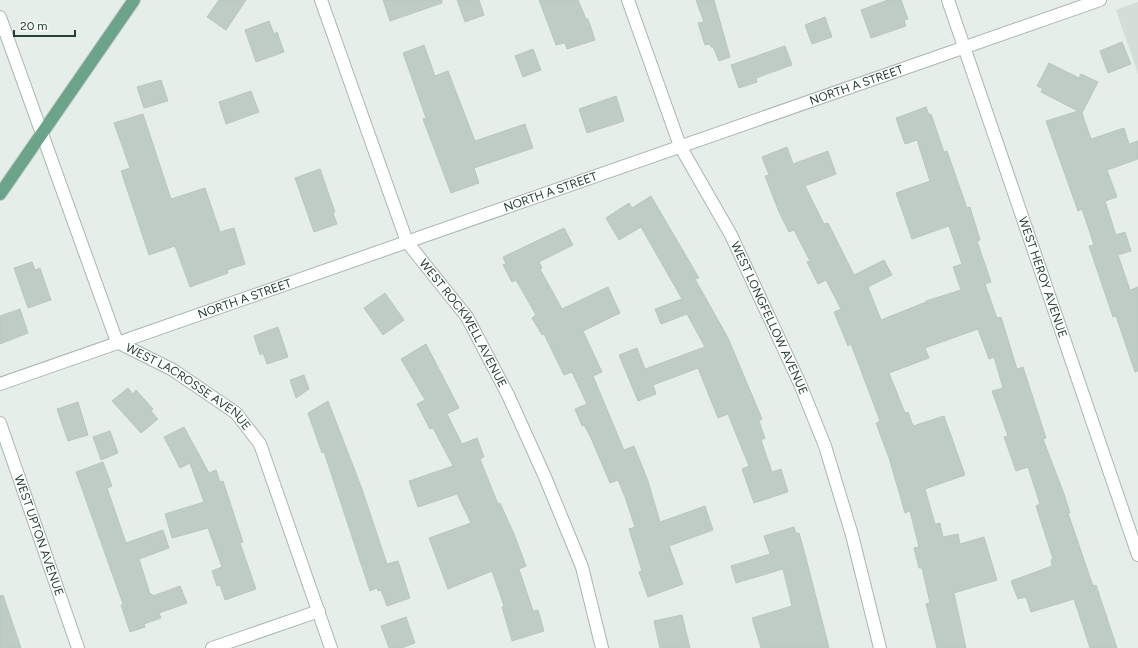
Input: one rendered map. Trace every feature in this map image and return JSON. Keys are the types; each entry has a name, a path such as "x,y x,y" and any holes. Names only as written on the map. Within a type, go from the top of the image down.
{"main road":[{"path":"0,194 134,0"}],"street":[{"name":"WEST ROCKWELL AVENUE","path":"321,0 407,242 467,317 508,395 582,567 602,648"},
{"name":"WEST LONGFELLOW AVENUE","path":"628,0 680,146 734,242 793,369 825,446 852,535 880,648"},
{"name":"WEST HEROY AVENUE","path":"948,0 1138,555"},
{"name":"NORTH A STREET","path":"0,384 1100,0"},
{"name":"WEST LACROSSE AVENUE","path":"0,17 117,342 173,370 236,412 260,444 331,648"},
{"name":"WEST UPTON AVENUE","path":"0,423 78,648"},
{"path":"212,648 319,611"}],"shaded area":[{"path":"1138,2 1138,74 1116,10"}],"building":[{"path":"219,0 246,0 226,30 207,17"},
{"path":"383,0 442,0 442,3 390,21"},
{"path":"457,0 479,0 484,15 465,22"},
{"path":"539,0 578,0 586,19 588,19 595,40 567,49 565,43 556,45"},
{"path":"696,0 714,0 730,57 719,61 713,47 711,47 710,44 705,45 698,23 704,22"},
{"path":"888,0 901,0 908,19 904,20 906,26 871,38 861,10"},
{"path":"825,17 832,37 812,44 805,25"},
{"path":"269,21 274,34 277,32 284,52 256,62 245,30"},
{"path":"1122,42 1131,64 1108,73 1100,51"},
{"path":"424,45 435,76 448,71 475,141 525,124 533,148 474,168 479,183 451,193 423,119 426,118 403,53"},
{"path":"785,46 792,65 756,78 757,82 739,88 731,65"},
{"path":"533,49 541,70 523,77 515,56"},
{"path":"1049,63 1079,78 1081,74 1098,82 1082,113 1091,139 1124,128 1129,144 1138,141 1138,159 1107,170 1117,197 1105,201 1116,235 1125,232 1131,251 1118,255 1130,290 1138,287 1138,371 1135,372 1116,316 1113,317 1089,246 1094,245 1082,209 1078,211 1046,121 1078,111 1041,92 1043,89 1037,86"},
{"path":"161,80 168,101 144,108 137,87"},
{"path":"251,91 259,112 226,124 219,102"},
{"path":"616,96 624,121 587,133 579,109"},
{"path":"926,107 929,115 931,114 944,152 947,151 967,208 970,207 980,240 977,241 991,282 985,284 997,318 1001,317 1017,369 1023,367 1046,438 1043,439 1064,494 1070,513 1068,513 1093,586 1096,585 1117,648 1090,648 1074,599 1031,612 1026,597 1018,599 1011,581 1052,566 1051,560 1053,559 1036,506 1040,504 1028,467 1016,471 1004,437 1008,436 992,391 1003,388 994,357 989,359 978,329 925,348 929,358 889,373 905,413 908,412 913,426 944,416 965,475 925,489 935,524 940,523 943,537 958,534 960,544 984,537 997,580 954,593 966,648 937,648 926,604 930,603 922,568 919,568 914,548 919,547 910,511 905,513 889,458 876,423 880,421 851,344 848,346 834,312 841,309 826,280 818,284 807,262 810,261 794,230 789,232 779,212 765,176 769,175 762,157 787,147 793,164 828,151 836,174 805,186 824,224 828,223 854,275 884,260 892,275 868,287 881,320 926,301 961,290 953,267 962,264 949,226 912,239 896,193 930,181 917,140 905,144 896,118"},
{"path":"143,114 171,199 205,188 220,232 234,228 245,264 227,270 228,273 190,287 175,246 149,255 121,171 130,168 114,123"},
{"path":"320,169 335,212 333,213 337,224 314,232 295,178"},
{"path":"651,196 699,278 695,279 728,338 762,419 759,421 765,438 761,440 772,472 781,469 788,492 754,503 742,469 749,466 728,414 718,418 698,368 653,385 656,394 638,401 619,355 637,348 645,369 705,347 687,314 661,324 655,309 682,299 641,227 619,240 606,218 629,203 632,208"},
{"path":"564,228 573,245 539,262 542,268 540,269 562,309 608,287 620,313 583,331 602,372 593,376 624,450 634,446 648,481 660,522 705,506 713,530 669,546 683,584 648,597 639,572 642,571 629,529 635,527 625,497 618,480 610,483 591,438 584,425 582,426 575,409 587,404 572,372 564,375 544,334 542,335 532,318 536,315 516,280 512,282 503,265 506,264 503,257"},
{"path":"32,262 35,270 40,268 51,300 28,308 14,268"},
{"path":"385,293 404,320 383,335 364,308"},
{"path":"20,309 28,333 0,344 0,316"},
{"path":"278,327 288,357 267,364 263,353 260,355 254,336"},
{"path":"426,344 459,408 447,414 462,444 477,438 484,457 480,459 498,504 500,503 514,534 526,566 519,569 533,611 538,610 544,631 512,641 502,607 504,606 492,571 448,589 429,538 471,523 457,494 418,507 409,481 453,466 433,428 430,429 417,404 425,400 401,359"},
{"path":"304,375 309,389 296,398 290,380"},
{"path":"128,388 133,394 136,390 153,409 151,411 158,419 141,433 112,401"},
{"path":"328,401 362,489 387,564 398,561 410,598 387,606 381,590 378,591 377,588 370,591 324,452 322,453 308,413"},
{"path":"78,402 88,435 68,441 57,409"},
{"path":"184,427 209,473 216,470 220,482 223,481 243,542 240,543 256,589 225,600 220,585 217,586 212,571 222,567 208,528 172,538 165,514 204,502 190,463 180,468 164,437"},
{"path":"110,431 118,453 101,460 93,437"},
{"path":"103,462 112,486 107,488 126,543 163,530 169,548 139,559 150,594 153,596 180,586 187,603 159,613 161,618 144,624 145,627 130,632 121,605 123,604 76,472"},
{"path":"794,527 796,533 799,533 829,648 761,648 752,618 792,606 783,569 736,583 731,566 770,554 764,536"},
{"path":"3,595 21,648 0,648 0,596"},
{"path":"682,615 690,648 660,648 654,621"},
{"path":"406,617 415,643 401,648 389,648 381,626"}]}
